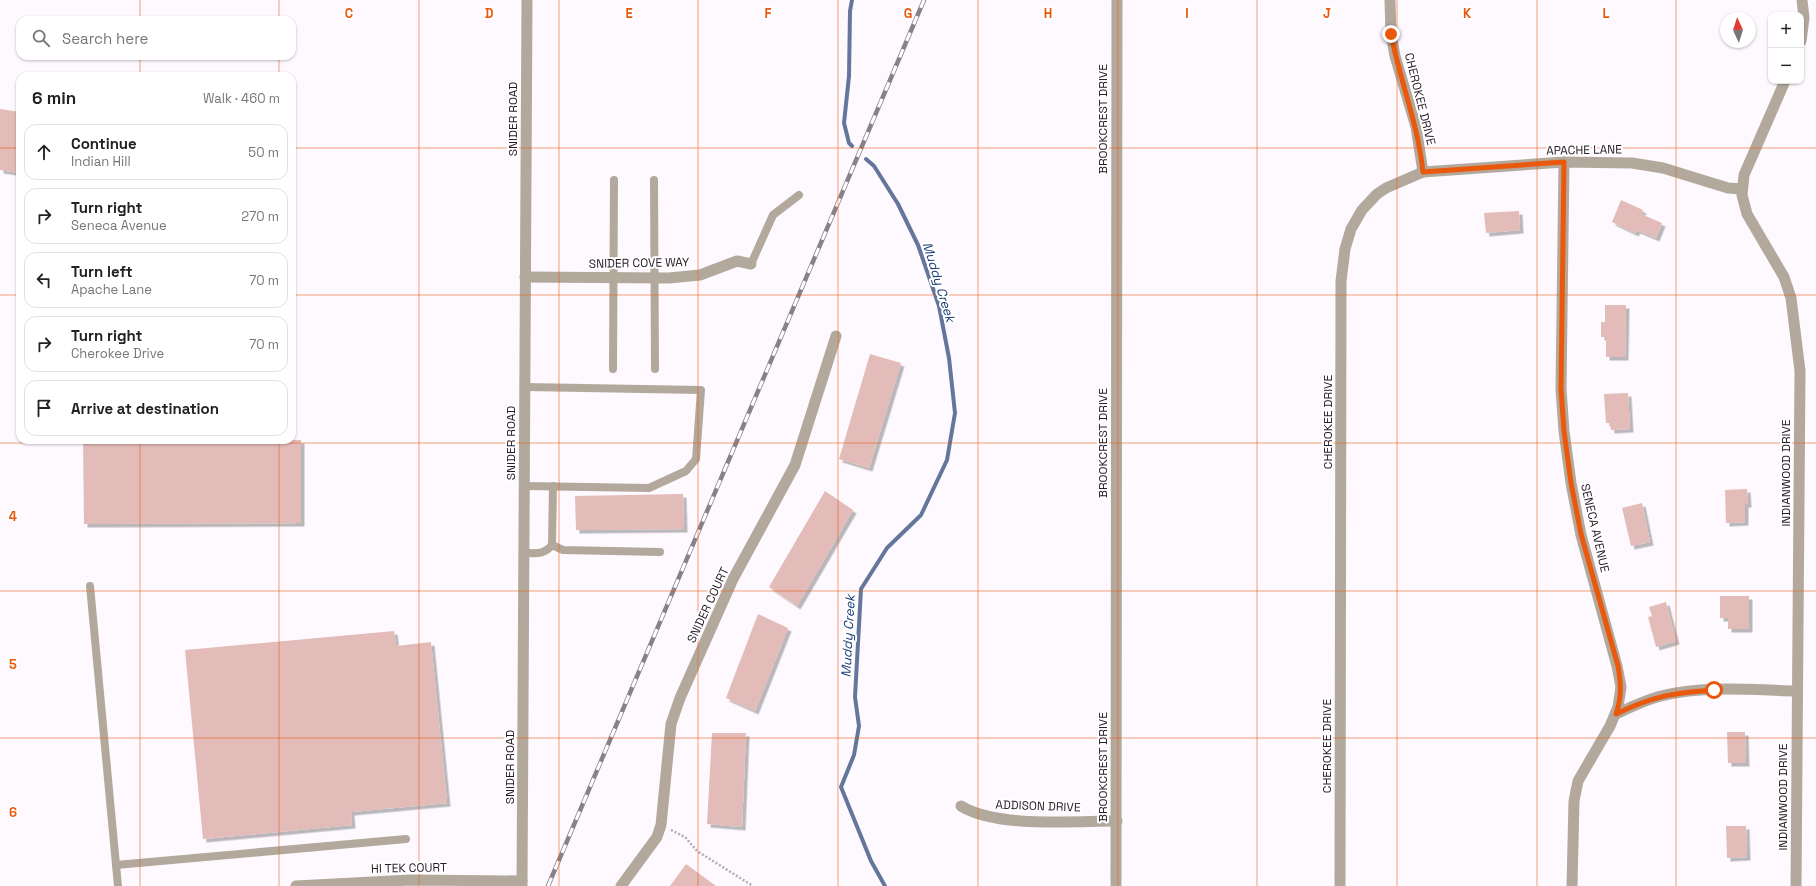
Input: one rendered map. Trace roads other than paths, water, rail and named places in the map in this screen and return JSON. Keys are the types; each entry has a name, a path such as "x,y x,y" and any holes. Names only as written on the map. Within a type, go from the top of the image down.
{"street":[{"name":"SNIDER ROAD","path":"522,884 527,0"},
{"name":"BROOKCREST DRIVE","path":"1116,886 1117,0"},
{"name":"CHEROKEE DRIVE","path":"1340,886 1341,282 1345,249 1351,229 1369,201 1386,188 1423,172 1416,127 1395,56 1391,34 1390,0"},
{"path":"1802,0 1803,12"},
{"name":"INDIANWOOD DRIVE","path":"1784,84 1749,162 1744,175 1742,189 1747,214 1784,278 1793,308 1800,371 1796,691 1796,886"},
{"name":"APACHE LANE","path":"1423,172 1564,162 1601,161 1632,163 1663,168 1728,188 1742,189"},
{"name":"SENECA AVENUE","path":"1564,162 1561,389 1564,431 1571,483 1581,534 1618,666 1621,687 1621,697 1616,714 1578,781 1574,801 1572,886"},
{"name":"SNIDER COVE WAY","path":"525,276 656,278 690,277 710,272 729,263 737,262 751,264"},
{"name":"SNIDER COURT","path":"621,886 657,837 661,825 671,724 680,698 734,579 795,465 836,336"},
{"path":"1616,714 1643,701 1683,692 1714,690 1796,691"},
{"name":"ADDISON DRIVE","path":"961,806 979,816 999,820 1117,821"},
{"name":"HI TEK COURT","path":"296,886 361,884 410,880 522,884"}],"lane":[{"path":"613,369 614,180"},
{"path":"654,180 656,278 655,370"},
{"path":"751,264 772,215 800,195"},
{"path":"524,486 649,488 686,471 696,459 701,390 525,388"},
{"path":"524,553 541,553 548,550 552,545 553,486"},
{"path":"552,545 563,550 660,552"},
{"path":"90,586 118,886"},
{"path":"116,865 406,839"}],"waterway":[{"name":"Muddy Creek","path":"852,0 850,11 849,76 844,123 849,143 852,146"},
{"name":"Muddy Creek","path":"866,159 874,166 898,204 918,245 939,306 949,358 955,413 947,460 921,515 887,548 861,589 855,697 859,726 854,755 841,787 871,861 885,886"}],"railway":[{"path":"548,886 924,0"}]}
